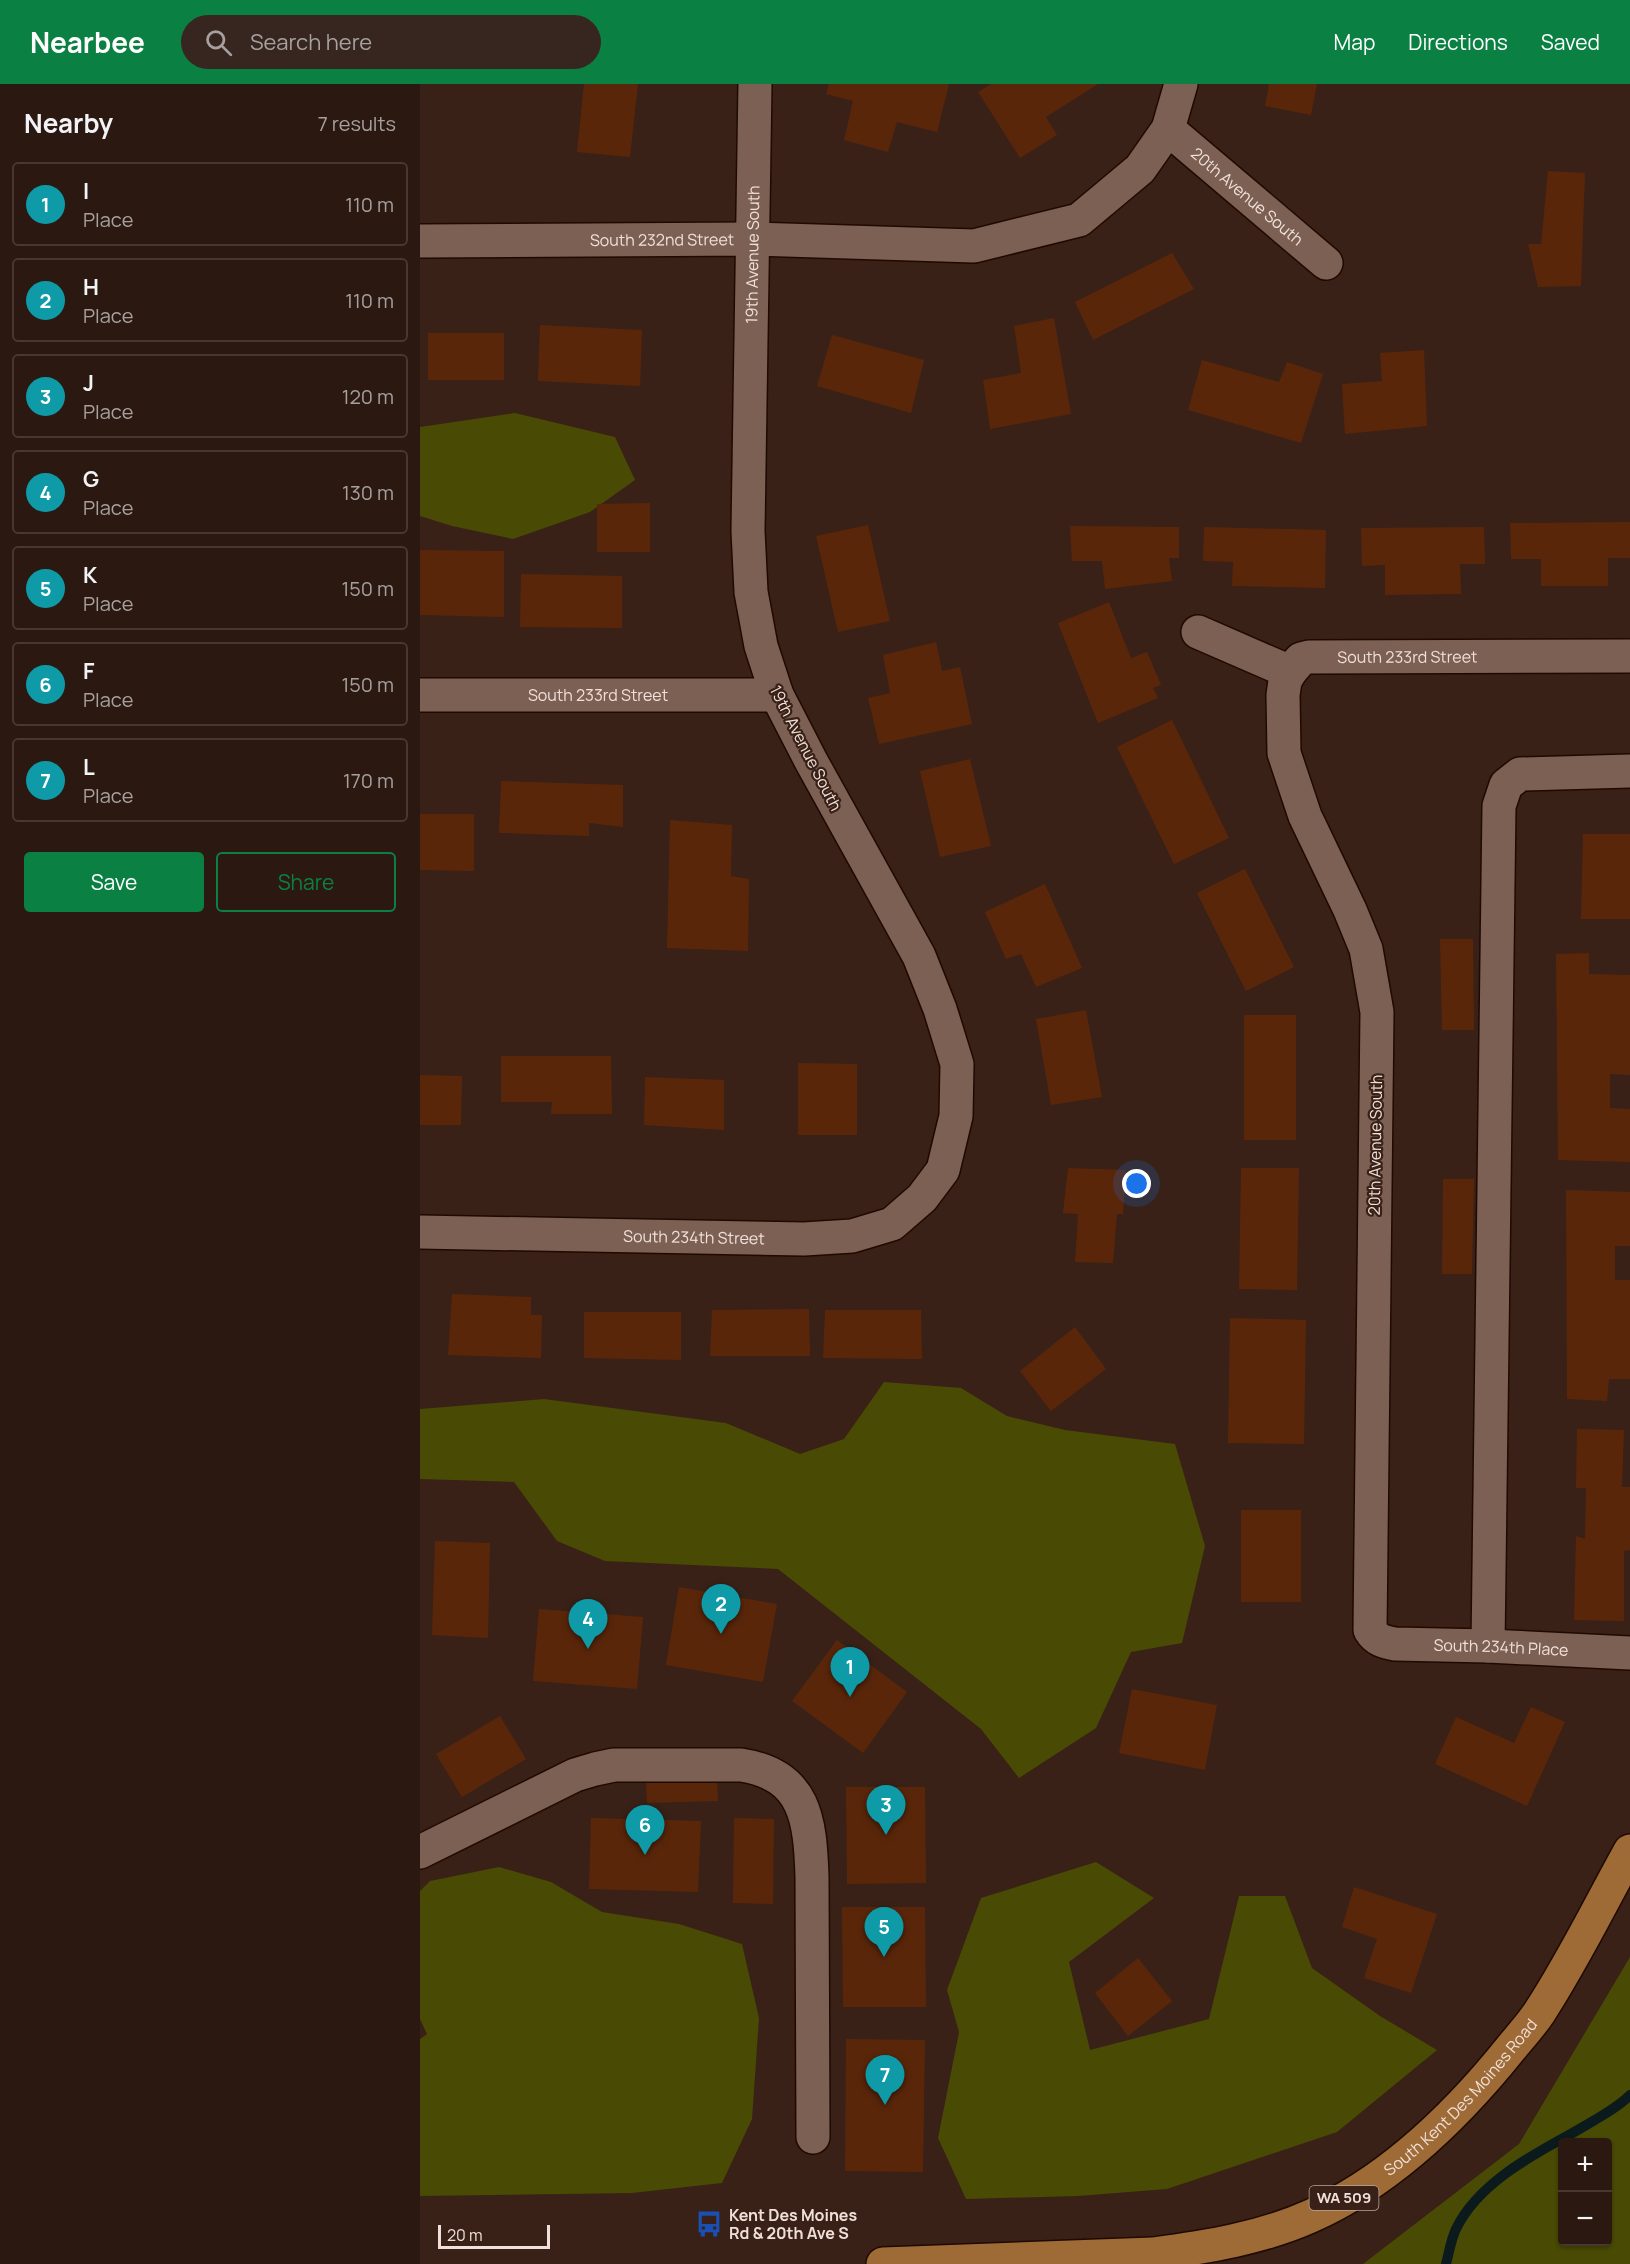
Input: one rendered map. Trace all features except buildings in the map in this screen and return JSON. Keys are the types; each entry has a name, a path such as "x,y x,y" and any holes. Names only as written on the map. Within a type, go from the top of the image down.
{"main road":[{"name":"South Kent Des Moines Road","path":"883,2264 1153,2254 1197,2248 1274,2230 1313,2216 1380,2176 1411,2152 1445,2122 1488,2077 1543,2007 1630,1851"}],"street":[{"name":"19th Avenue South","path":"755,84 748,531 751,592 759,635 777,695 810,761 919,956 940,1009 957,1064 956,1116 943,1170"},
{"path":"1168,129 1182,84"},
{"name":"South 232nd Street","path":"420,241 753,239 974,246 1079,220 1140,168 1168,129"},
{"name":"20th Avenue South","path":"1168,129 1326,262"},
{"path":"1198,632 1290,672"},
{"name":"South 233rd Street","path":"1290,672 1301,659 1309,657 1630,656"},
{"name":"20th Avenue South","path":"1290,672 1285,681 1283,695 1284,753 1305,816 1366,949 1377,1012 1369,1623 1373,1636"},
{"name":"South 233rd Street","path":"420,695 777,695"},
{"path":"1488,1646 1499,806 1506,786 1520,774 1630,771"},
{"name":"South 234th Street","path":"420,1232 804,1239 852,1236 892,1224 922,1198 943,1170"},
{"name":"South 234th Place","path":"1373,1636 1381,1641 1395,1644 1630,1653"},
{"path":"420,1852 575,1775 595,1768 741,1766 754,1767 775,1775 788,1785 797,1798 805,1815 810,1841 813,2137"}],"shaded area":[{"path":"515,413 615,437 635,480 590,512 513,539 452,526 420,516 420,427"},
{"path":"884,1382 961,1388 1007,1416 1065,1430 1175,1444 1205,1546 1182,1643 1131,1652 1096,1728 1019,1778 981,1729 778,1569 605,1561 557,1541 514,1482 420,1479 420,1409 544,1399 726,1423 800,1454 844,1439"},
{"path":"1096,1862 1154,1898 1069,1962 1090,2050 1209,2019 1239,1896 1285,1896 1312,1968 1380,2016 1437,2050 1337,2132 1167,2189 1078,2196 966,2199 938,2138 959,2032 947,1990 981,1898"},
{"path":"499,1867 551,1882 602,1912 679,1924 742,1944 759,2018 752,2119 722,2183 632,2193 420,2196 420,2039 427,2034 420,2019 420,1891 430,1881"},
{"path":"1630,1957 1630,2264 1363,2264 1519,2144"}],"waterway":[{"path":"1446,2264 1456,2229 1478,2198 1493,2184 1508,2171 1611,2110 1630,2095"}],"place":[{"name":"H","path":"721,1634"},
{"name":"G","path":"588,1649"},
{"name":"I","path":"850,1697"},
{"name":"J","path":"886,1835"},
{"name":"F","path":"645,1855"},
{"name":"K","path":"884,1957"},
{"name":"L","path":"885,2105"},
{"name":"Kent Des Moines Rd & 20th Ave S","path":"709,2224"}]}
